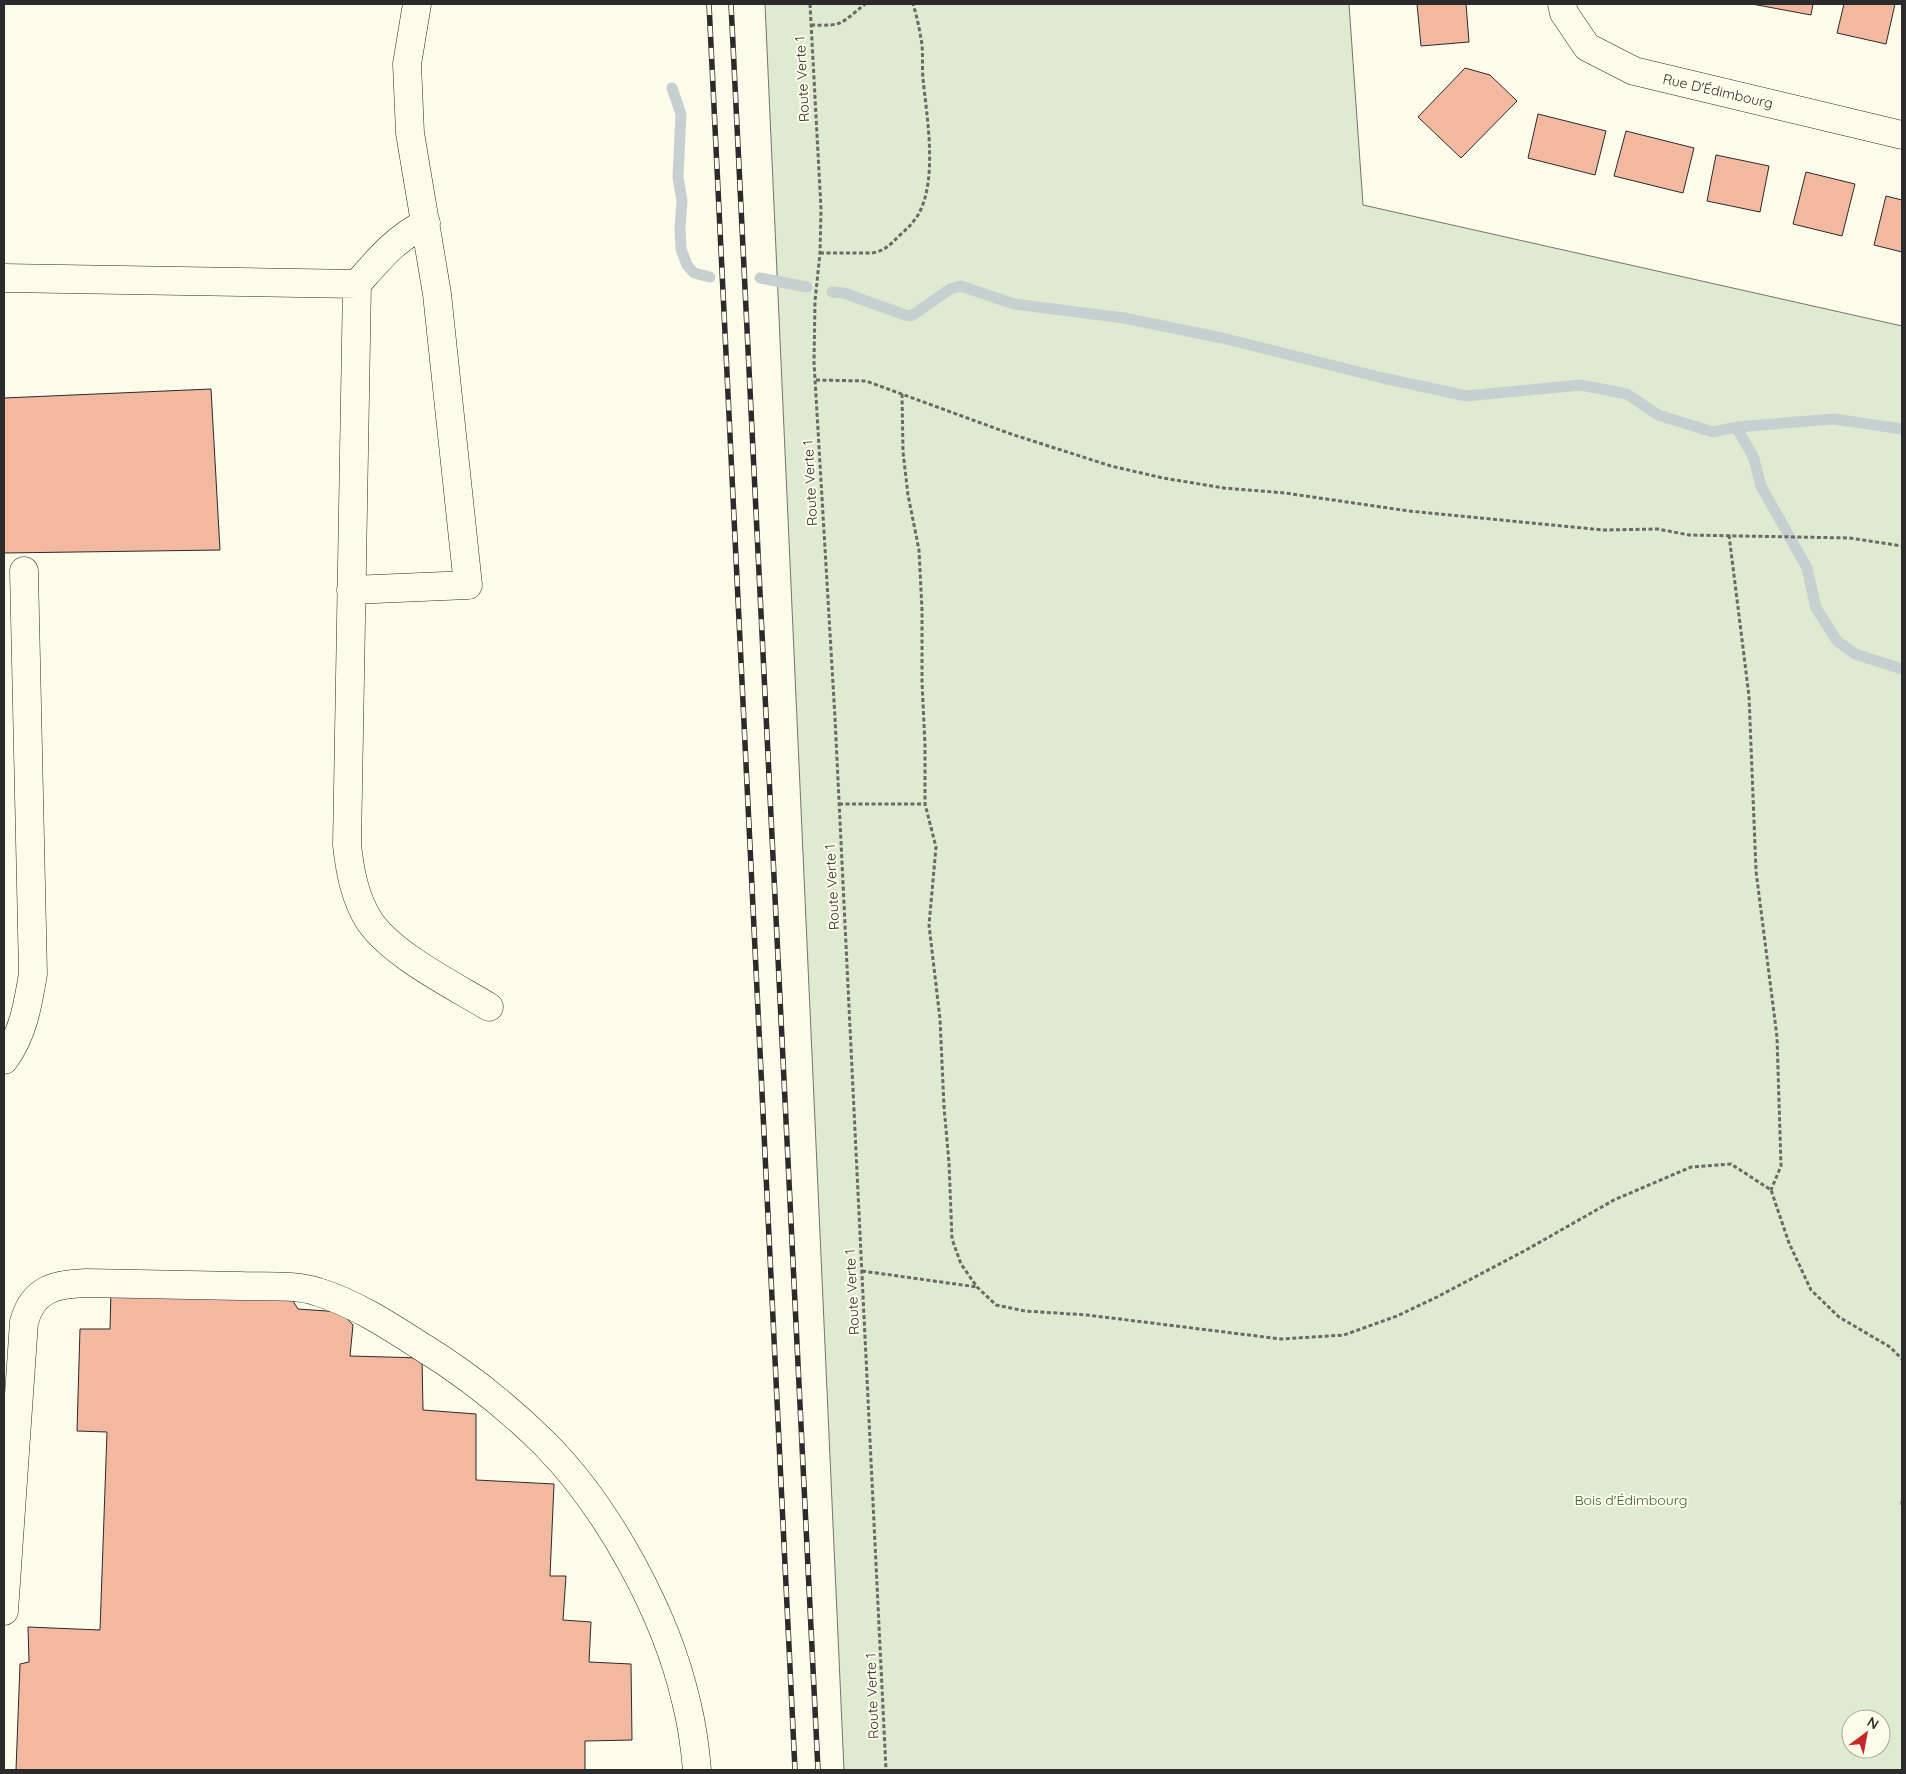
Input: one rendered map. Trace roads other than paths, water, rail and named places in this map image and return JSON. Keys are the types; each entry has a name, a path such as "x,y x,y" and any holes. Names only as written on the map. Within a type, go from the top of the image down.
{"street":[{"path":"352,590 468,585 438,294 410,133 407,64 417,4"},
{"name":"Rue D'Édimbourg","path":"1562,4 1564,13 1586,47 1634,71 1902,135"},
{"path":"426,222 406,233 357,284 347,845 350,873 363,908 371,922 387,941 416,962 489,1007"},
{"path":"4,278 357,284"},
{"path":"4,1060 18,1038 15,1013 33,965 24,571"},
{"path":"4,1611 24,1322 28,1308 39,1295 50,1288 64,1284 86,1283 284,1287 317,1291 347,1303 449,1363 484,1389 521,1421 572,1474 594,1504 636,1572 663,1629 686,1699 693,1733 697,1770"}],"waterway":[{"path":"672,88 681,114 678,177 682,201 681,249 687,265 694,273 710,277"},
{"path":"760,278 807,287"},
{"path":"832,292 844,293 911,316 950,289 961,286 1014,304 1124,318 1222,338 1383,378 1466,396 1581,385 1627,394 1658,415 1713,432 1736,427 1834,419 1902,429"},
{"path":"1736,427 1753,456 1761,486 1807,568 1816,608 1837,641 1855,654 1902,669"}],"railway":[{"path":"709,4 795,1770"},
{"path":"731,4 818,1770"}],"park label":[{"name":"Bois d'Édimbourg","path":"1631,1500"}]}
